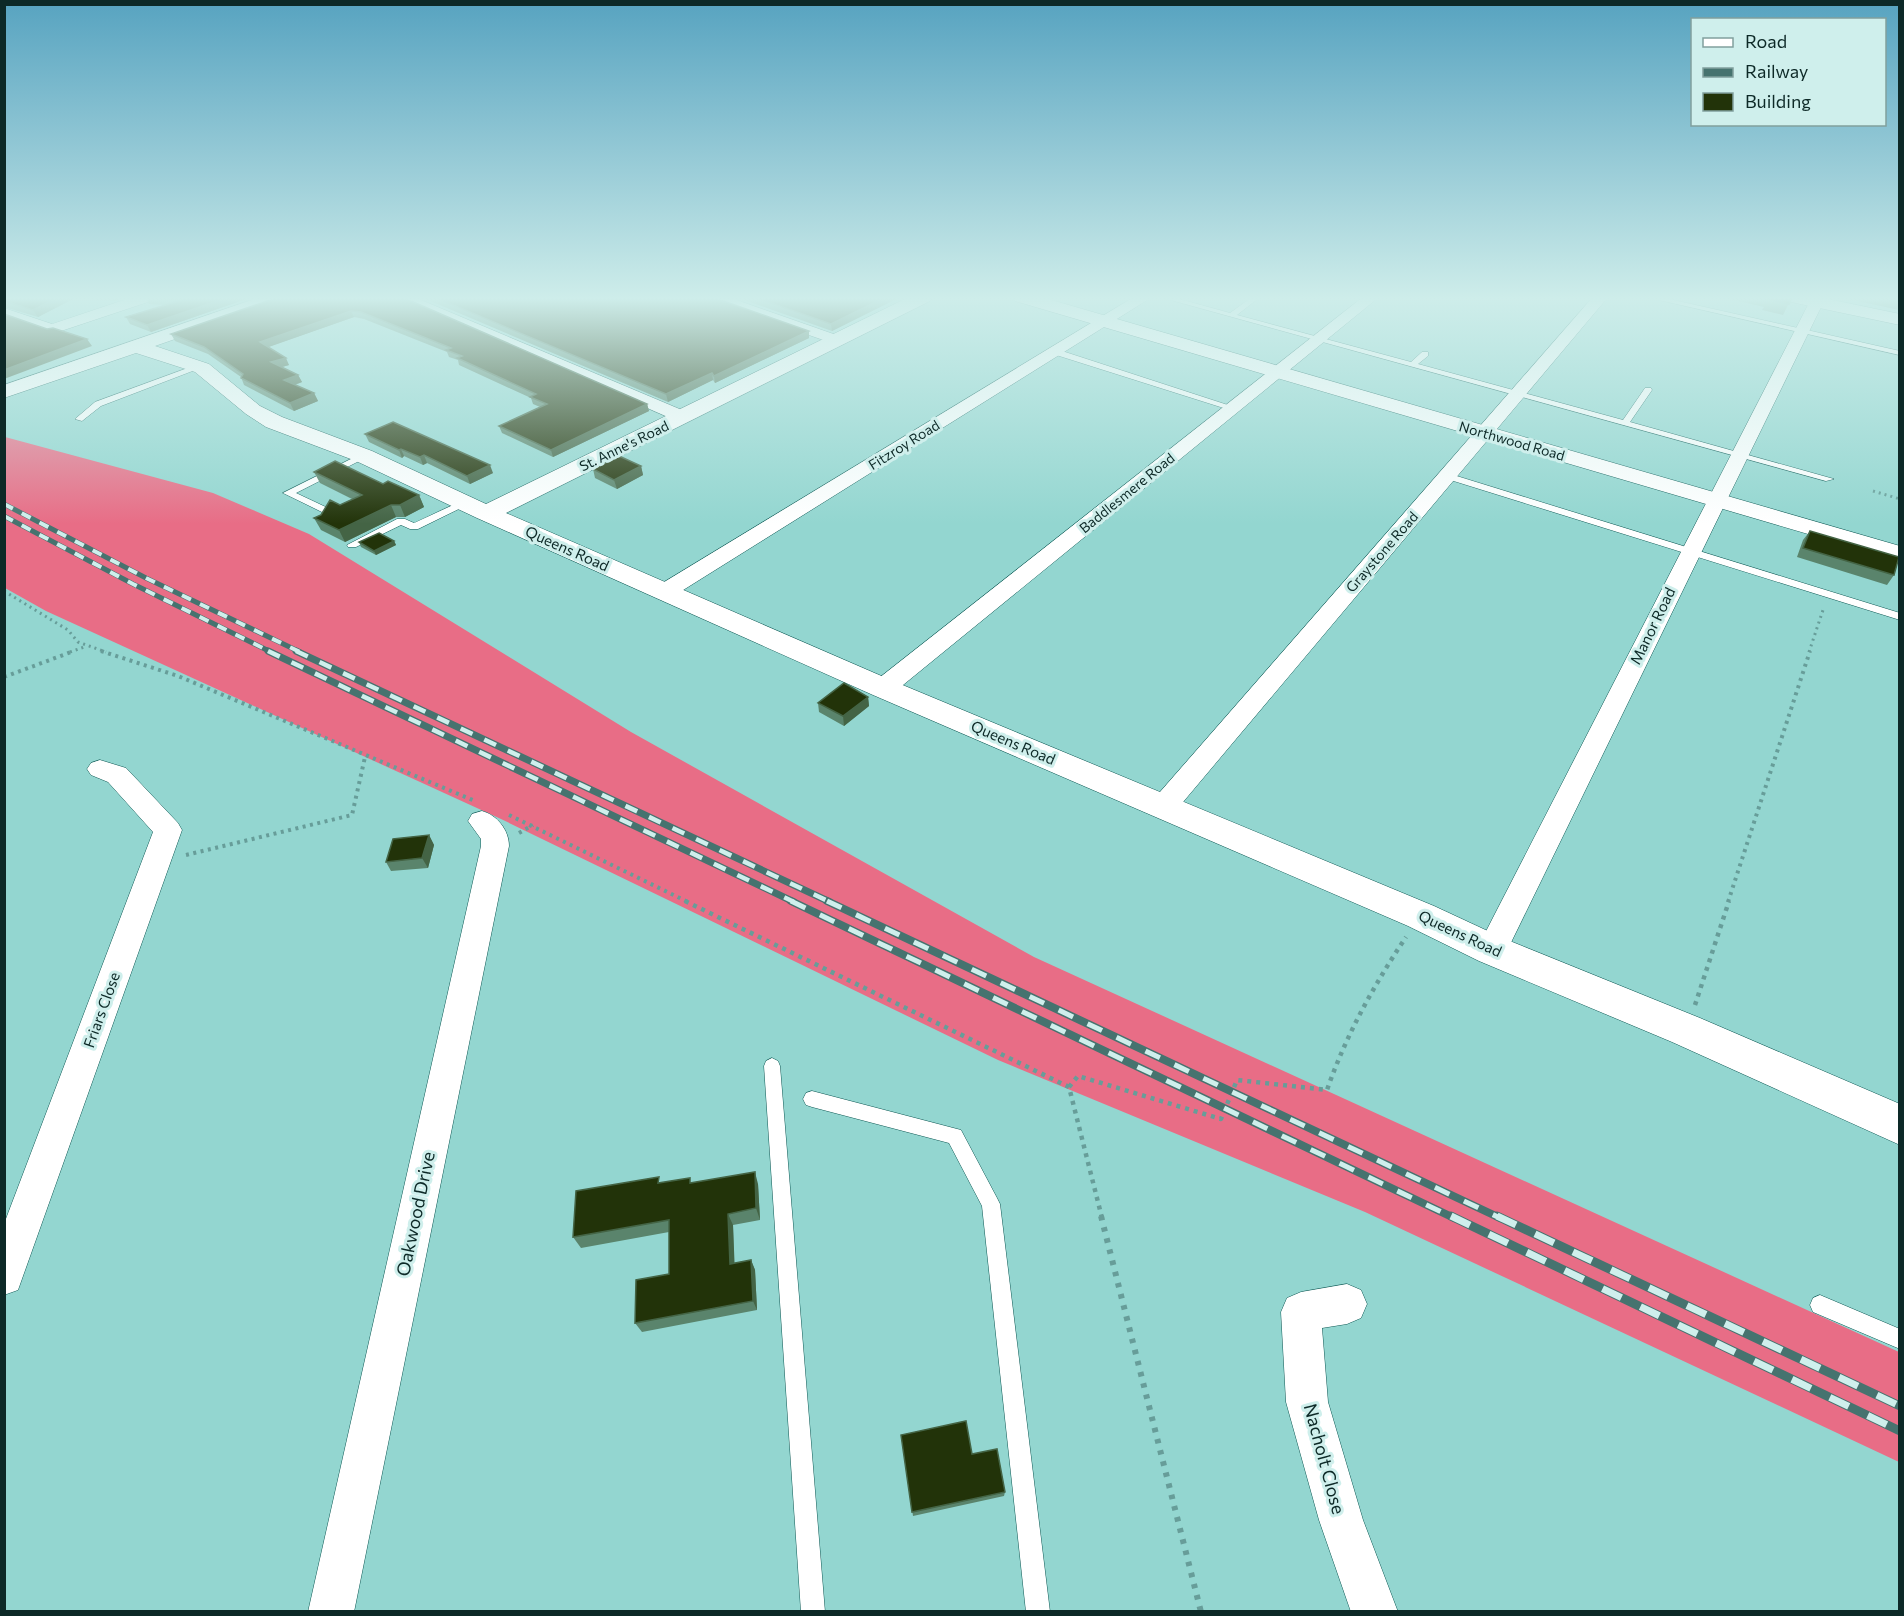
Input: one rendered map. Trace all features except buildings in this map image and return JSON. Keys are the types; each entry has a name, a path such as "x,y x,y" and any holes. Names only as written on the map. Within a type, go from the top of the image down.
{"street":[{"path":"9,386 52,372"},
{"name":"Queens Road","path":"206,372 253,410 274,422 364,456 475,508 883,688 1421,916 1492,950 1686,1030 1899,1125"},
{"path":"578,372 683,417"},
{"name":"St. Anne's Road","path":"475,508 683,417 772,372"},
{"name":"Fitzroy Road","path":"664,592 1023,372"},
{"name":"Graystone Road","path":"1163,807 1536,372"},
{"name":"Manor Road","path":"1492,950 1780,372"},
{"name":"Baddlesmere Road","path":"883,688 1278,373"},
{"name":"Northwood Road","path":"1278,373 1899,554"},
{"name":"Friars Close","path":"4,1276 168,830 117,775 100,769"},
{"name":"Oakwood Drive","path":"331,1611 495,846 489,812"},
{"name":"Nacholt Close","path":"1347,1304 1301,1312 1307,1402 1341,1520 1375,1611"}],"lane":[{"path":"79,419 98,404 184,372"},
{"path":"1121,372 1233,408"},
{"path":"1440,372 1829,479"},
{"path":"1625,423 1648,390"},
{"path":"327,512 288,493 364,456"},
{"path":"1447,476 1899,617"},
{"path":"352,545 401,521 414,527 475,508"},
{"path":"772,1066 813,1611"},
{"path":"812,1099 955,1136 991,1204 1038,1611"},
{"path":"1820,1305 1899,1339"}],"path":[{"path":"1873,491 1899,499"},
{"path":"4,591 68,630 78,642 178,676 489,812 534,825 1069,1087 1201,1611"},
{"path":"1686,1030 1828,595"},
{"path":"4,677 87,646"},
{"path":"156,862 352,815 365,757"},
{"path":"1069,1087 1078,1076 1221,1119 1237,1080 1327,1090 1339,1052 1389,963 1421,916"}],"shaded area":[{"path":"5,437 213,493 309,534 631,732 1034,957 1899,1352 1899,1462 1365,1212 998,1060 501,819 46,611 5,588"}],"railway":[{"path":"4,504 146,578 300,652"},
{"path":"4,516 133,584 271,652"},
{"path":"268,651 794,902"},
{"path":"296,651 830,902"},
{"path":"791,901 1454,1218"},
{"path":"827,901 1500,1218"},
{"path":"1451,1216 1900,1431"},
{"path":"1497,1216 1900,1406"}]}
